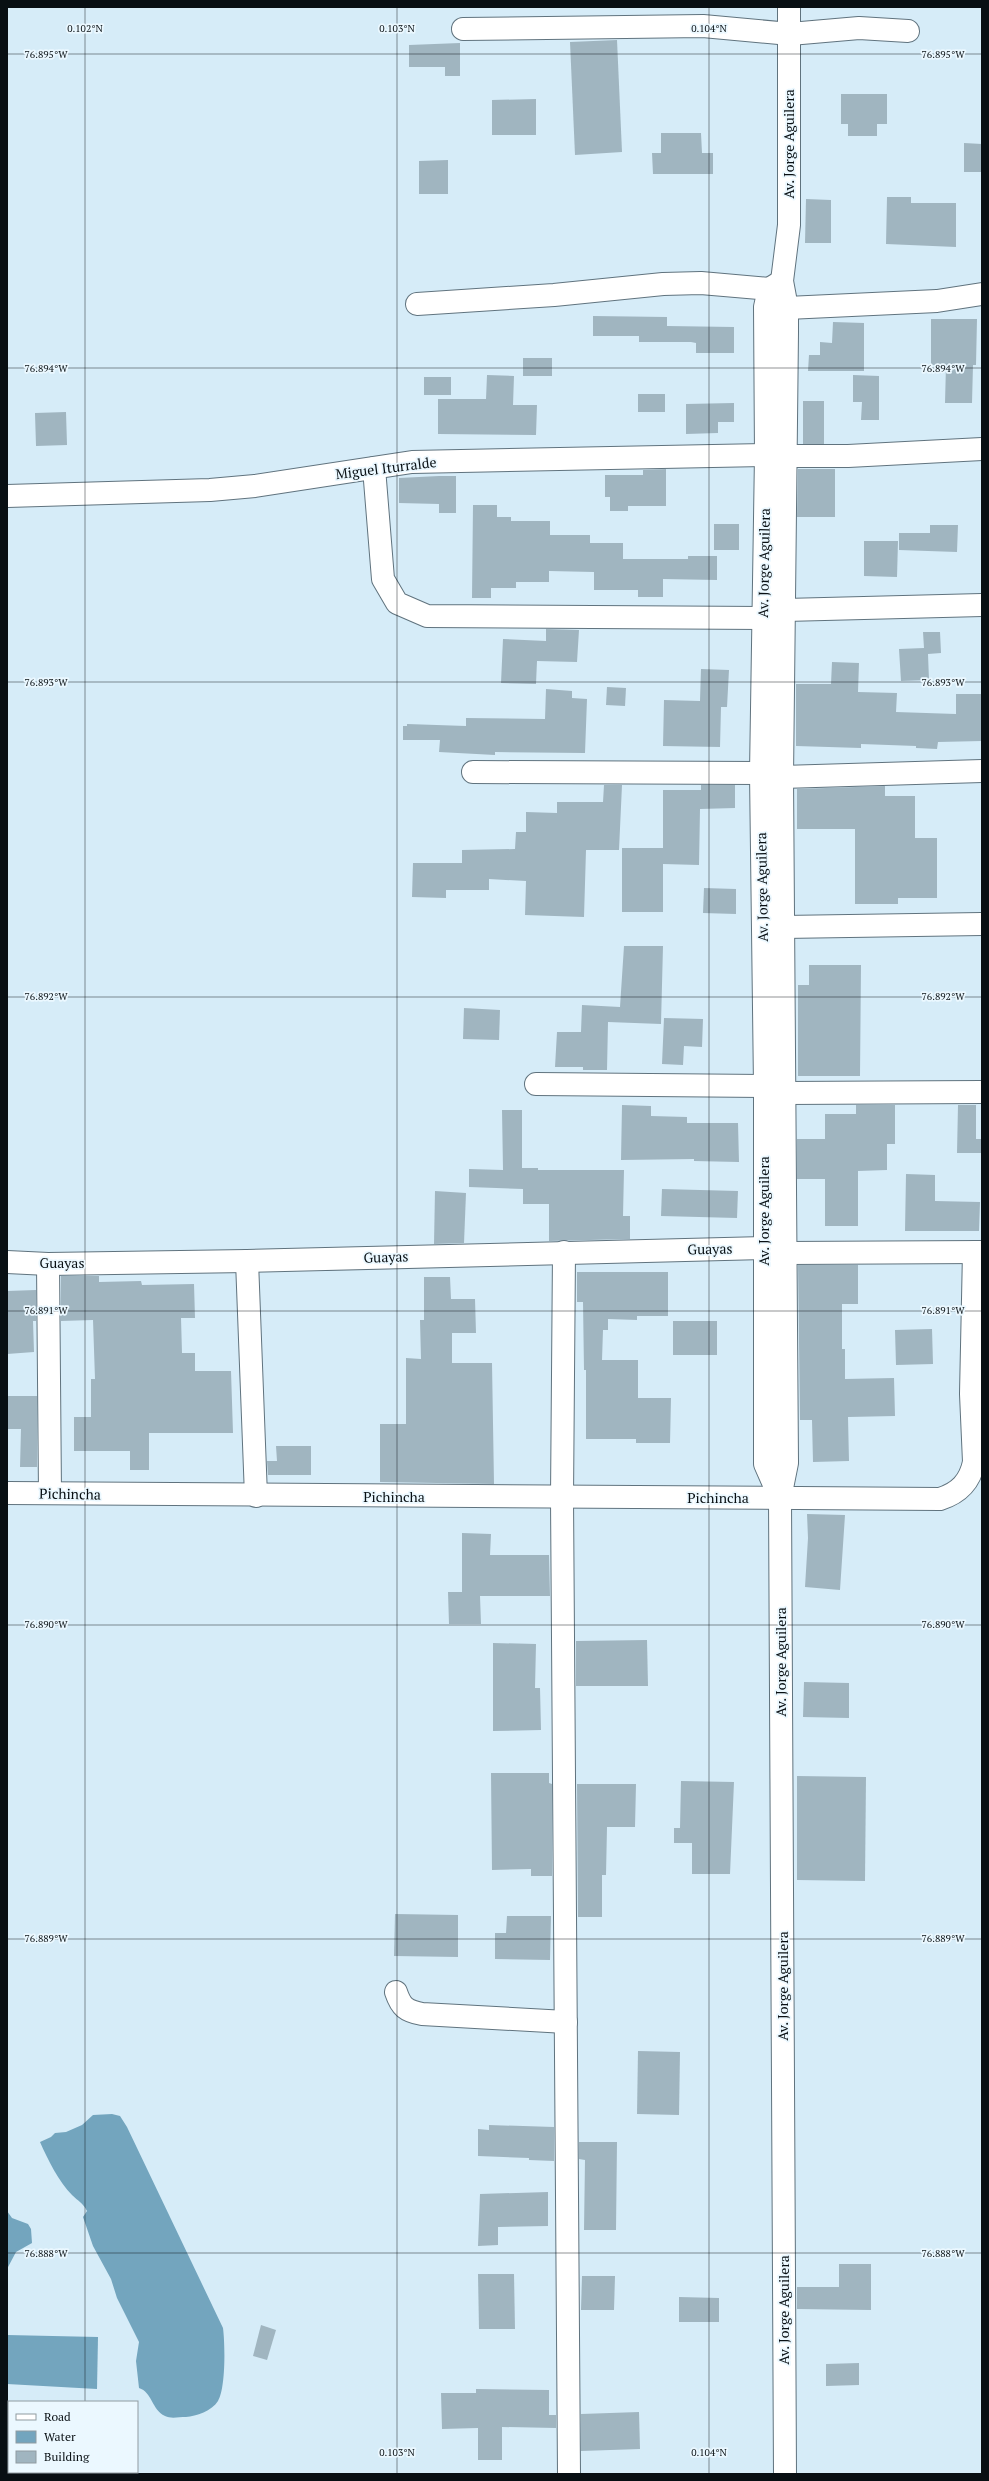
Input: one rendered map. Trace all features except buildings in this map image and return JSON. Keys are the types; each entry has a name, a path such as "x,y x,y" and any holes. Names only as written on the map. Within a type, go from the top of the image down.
{"street":[{"name":"Av. Jorge Aguilera","path":"785,2474 780,1498 787,1463 786,1253 775,1089 760,773 766,455 764,325 766,298 775,285 789,225 790,7"},
{"path":"464,29 703,26 790,34 859,28 908,31"},
{"path":"417,304 554,295 664,284 707,283 775,285"},
{"name":"Av. Jorge Aguilera","path":"775,285 787,308 787,456 782,777 783,927 775,1089 764,1248 765,1464 780,1498"},
{"path":"787,308 937,301 982,294"},
{"path":"787,456 848,456 982,449"},
{"name":"Miguel Iturralde","path":"7,496 210,490 255,486 412,462 766,455"},
{"path":"374,468 383,579 397,603 427,616 763,618"},
{"path":"785,610 982,605"},
{"path":"782,777 982,771"},
{"path":"473,772 760,773"},
{"path":"783,927 982,924"},
{"path":"536,1084 982,1092"},
{"name":"Guayas","path":"7,1262 48,1264 247,1261 764,1248"},
{"path":"564,1252 562,1498 569,2474"},
{"path":"786,1253 978,1252"},
{"name":"Pichincha","path":"7,1493 562,1498 940,1498 956,1492 968,1480 972,1472 975,1453 970,1394 978,1252"},
{"path":"247,1261 256,1496"},
{"path":"48,1264 50,1494"},
{"path":"396,1992 401,2006 410,2012 422,2014 566,2022"}],"water":[{"path":"112,2114 120,2116 127,2127 223,2328 224,2376 221,2395 212,2408 194,2415 175,2418 165,2416 157,2410 147,2393 139,2388 136,2361 139,2342 117,2298 111,2279 93,2246 83,2217 87,2211 58,2177 40,2142 51,2137 55,2133 66,2132 82,2125 93,2115"},
{"path":"7,2211 12,2218 28,2224 31,2229 32,2243 16,2252 7,2269"},
{"path":"7,2335 98,2337 97,2389 7,2384"}]}
